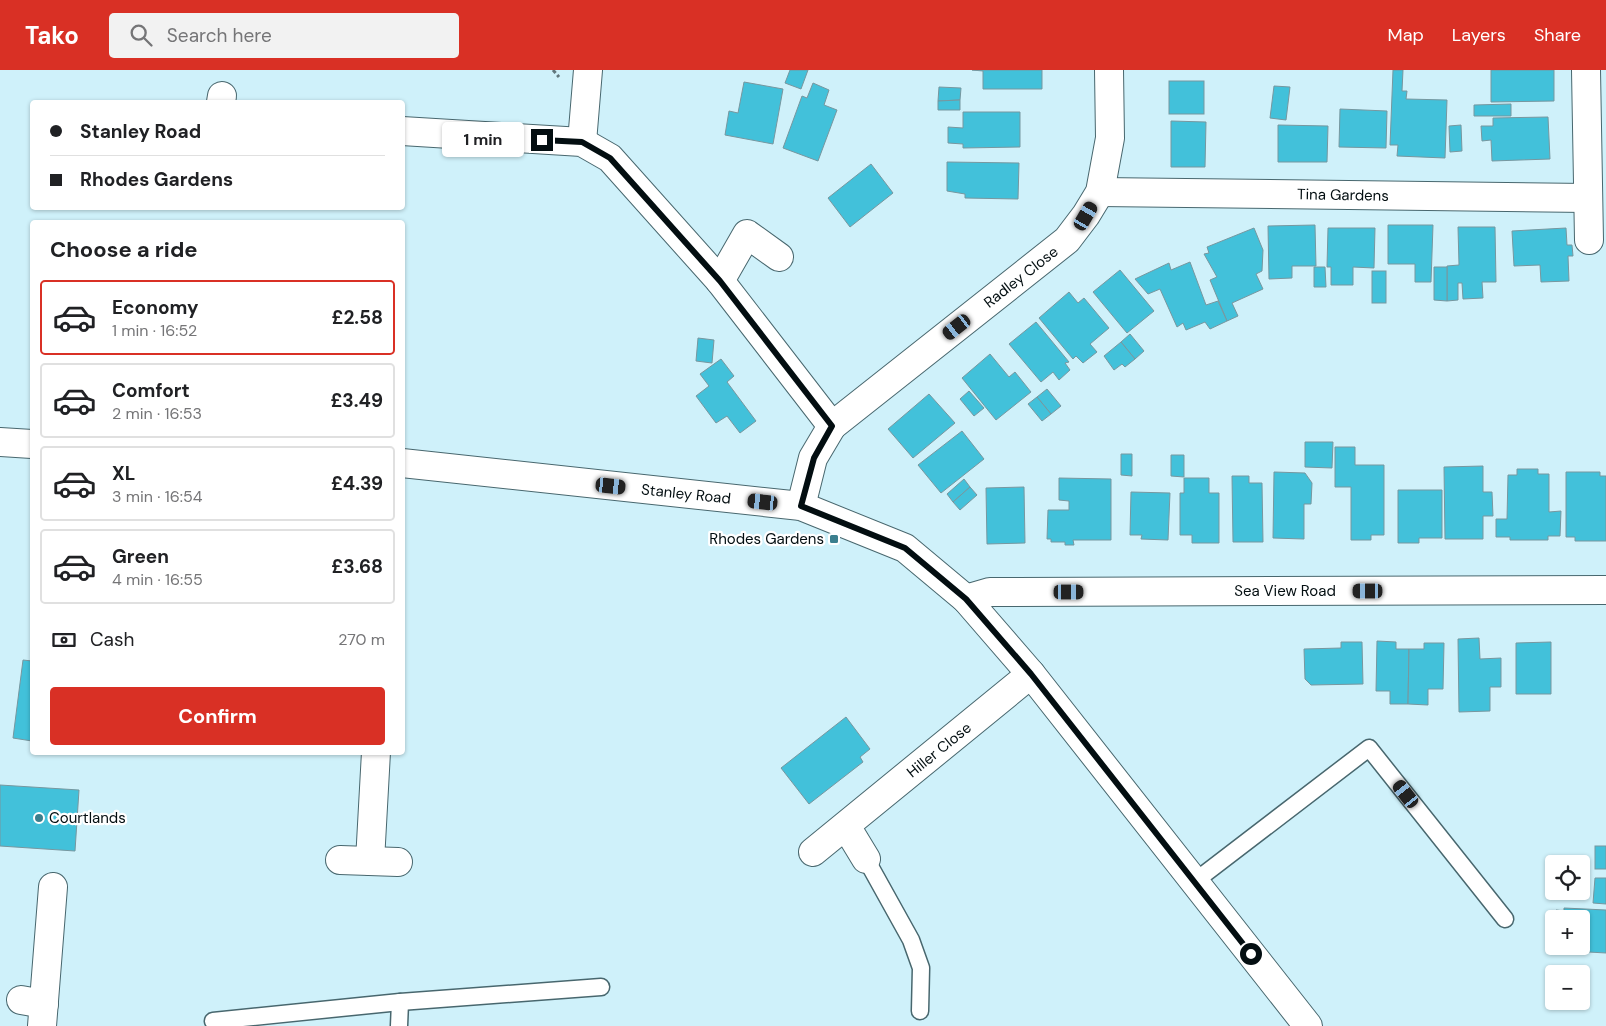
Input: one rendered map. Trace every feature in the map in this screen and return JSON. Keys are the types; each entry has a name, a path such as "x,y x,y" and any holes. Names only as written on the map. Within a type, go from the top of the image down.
{"street":[{"path":"582,142 588,70"},
{"name":"Radley Close","path":"832,426 1067,240 1086,216 1100,192 1110,138 1109,70"},
{"path":"1586,70 1587,198 1590,240"},
{"path":"405,132 582,142 610,158 720,281 832,426 814,458 801,506"},
{"name":"Tina Gardens","path":"1100,192 1587,198"},
{"path":"720,281 747,234 779,256"},
{"path":"0,442 30,444"},
{"name":"Stanley Road","path":"405,463 801,506 905,548 966,599 1031,674 1308,1026"},
{"name":"Sea View Road","path":"966,599 990,592 1606,590"},
{"name":"Hiller Close","path":"814,852 1031,674"},
{"path":"370,861 376,755"},
{"path":"846,826 866,859"},
{"path":"340,860 398,862"},
{"path":"35,1010 54,887"}],"lane":[{"path":"1194,882 1369,748 1505,919"},
{"path":"866,859 911,940 921,968 920,1011"},
{"path":"212,1022 400,1002 601,987"},
{"path":"399,1026 400,1002"}],"building":[{"path":"790,70 808,70 801,89 785,83"},
{"path":"972,70 1042,70 1042,89 983,89 983,71"},
{"path":"1393,70 1403,70 1402,91 1407,91 1406,99 1447,100 1445,158 1397,156 1398,145 1390,145"},
{"path":"1491,70 1554,70 1554,101 1491,102"},
{"path":"1169,81 1204,81 1204,114 1169,114"},
{"path":"744,82 783,89 773,144 725,135 729,111 738,113"},
{"path":"813,83 829,90 824,105 837,110 818,161 783,148 802,96 807,98"},
{"path":"1274,86 1290,87 1286,120 1270,118"},
{"path":"939,87 961,88 960,100 938,101"},
{"path":"960,100 960,110 938,110 938,101"},
{"path":"1511,104 1511,116 1474,116 1474,105"},
{"path":"1340,109 1387,111 1386,148 1339,147"},
{"path":"963,112 1020,112 1020,147 963,148 963,144 948,143 948,127 963,128"},
{"path":"1548,117 1550,159 1492,161 1491,140 1482,141 1481,126 1493,126 1493,118"},
{"path":"1171,121 1206,122 1205,167 1171,167"},
{"path":"1278,125 1328,126 1327,162 1278,162"},
{"path":"1461,125 1462,151 1450,152 1449,126"},
{"path":"947,162 1019,163 1018,199 965,198 965,194 947,191"},
{"path":"871,164 893,193 850,227 828,198"},
{"path":"1315,225 1316,266 1292,266 1292,278 1269,279 1268,226"},
{"path":"1388,225 1433,225 1431,282 1415,282 1415,264 1388,264"},
{"path":"1458,227 1495,227 1496,282 1482,282 1483,298 1463,299 1462,283 1458,283 1458,300 1447,301 1447,266 1459,265"},
{"path":"1254,228 1263,250 1262,271 1256,274 1263,289 1232,303 1238,316 1227,321 1210,280 1217,277 1204,254 1209,253 1207,247"},
{"path":"1328,228 1375,228 1374,268 1353,267 1353,285 1331,285 1331,267 1327,267"},
{"path":"1566,228 1567,245 1572,245 1573,256 1568,256 1569,281 1541,282 1540,265 1514,266 1512,231"},
{"path":"1190,262 1206,305 1218,301 1227,321 1210,329 1205,322 1186,330 1183,323 1177,327 1160,289 1148,294 1135,279 1169,263 1171,270"},
{"path":"1314,267 1325,267 1326,287 1314,287"},
{"path":"1434,267 1447,267 1447,301 1434,300"},
{"path":"1120,270 1154,311 1127,333 1093,292"},
{"path":"1372,271 1386,271 1386,303 1372,303"},
{"path":"1069,292 1078,303 1084,298 1109,328 1090,344 1097,352 1083,363 1076,356 1073,359 1039,318"},
{"path":"1036,322 1069,362 1065,363 1070,370 1059,380 1053,372 1041,382 1009,344"},
{"path":"1130,334 1144,351 1135,359 1121,342"},
{"path":"698,338 714,340 712,363 696,361"},
{"path":"1121,342 1135,359 1125,367 1122,364 1114,370 1104,356"},
{"path":"990,354 1009,377 1015,372 1031,392 996,420 962,378"},
{"path":"721,359 734,376 727,382 756,421 740,433 727,416 716,423 696,396 709,386 700,374"},
{"path":"1047,389 1061,406 1051,414 1037,397"},
{"path":"969,391 984,408 974,416 960,399"},
{"path":"929,394 955,423 913,458 888,429"},
{"path":"1037,397 1051,414 1042,421 1028,404"},
{"path":"962,431 984,459 941,493 918,465"},
{"path":"1305,442 1333,442 1332,468 1305,467"},
{"path":"1335,447 1355,447 1355,465 1384,465 1384,535 1371,535 1371,540 1351,540 1351,487 1335,487"},
{"path":"1121,454 1132,454 1132,476 1121,475"},
{"path":"1171,455 1184,455 1184,477 1171,476"},
{"path":"1483,466 1483,492 1492,492 1493,516 1483,516 1483,539 1445,539 1444,467"},
{"path":"1517,469 1538,469 1538,474 1549,474 1549,512 1561,511 1560,536 1548,536 1548,540 1510,540 1510,537 1496,537 1496,519 1507,519 1508,475 1517,475"},
{"path":"1274,472 1305,473 1312,483 1311,504 1304,504 1304,539 1273,538"},
{"path":"1566,472 1600,472 1600,476 1606,476 1606,541 1575,541 1575,537 1566,537"},
{"path":"1232,476 1249,476 1249,483 1262,483 1263,542 1233,542"},
{"path":"1059,478 1111,479 1111,540 1073,540 1074,545 1065,545 1065,542 1051,542 1051,539 1047,539 1048,510 1069,510 1069,501 1059,500"},
{"path":"1184,478 1209,478 1209,493 1219,493 1219,543 1192,543 1192,535 1180,535 1180,493 1184,493"},
{"path":"964,479 970,487 953,502 947,494"},
{"path":"970,487 977,495 960,510 953,502"},
{"path":"1024,487 1025,543 987,544 986,488"},
{"path":"1398,490 1442,490 1442,538 1419,538 1419,543 1398,543"},
{"path":"1131,492 1170,493 1168,540 1141,539 1142,535 1130,535"},
{"path":"1479,638 1480,659 1501,658 1501,687 1490,687 1490,711 1459,712 1458,639"},
{"path":"1377,641 1396,642 1396,649 1409,649 1408,704 1390,704 1390,691 1376,691"},
{"path":"1341,642 1362,642 1363,684 1311,685 1305,679 1304,649 1341,648"},
{"path":"1551,642 1551,694 1516,694 1516,643"},
{"path":"1424,643 1444,643 1443,689 1428,689 1428,705 1408,704 1409,649 1424,649"},
{"path":"23,660 30,661 30,741 13,738"},
{"path":"846,717 870,749 860,757 863,762 809,804 781,768"},
{"name":"Courtlands","path":"0,785 79,790 75,851 0,846"},
{"path":"1595,846 1606,846 1606,869 1595,869"},
{"path":"1595,878 1606,878 1606,904 1593,903"},
{"path":"1564,908 1606,910 1606,953 1590,952 1590,910 1564,910"}],"place":[{"name":"Rhodes Gardens","path":"834,539"},
{"name":"Courtlands","path":"39,818"}],"route":[{"path":"542,140 582,142 610,158 720,281 832,426 814,458 801,506 905,548 966,599 1031,674 1251,954"}]}
